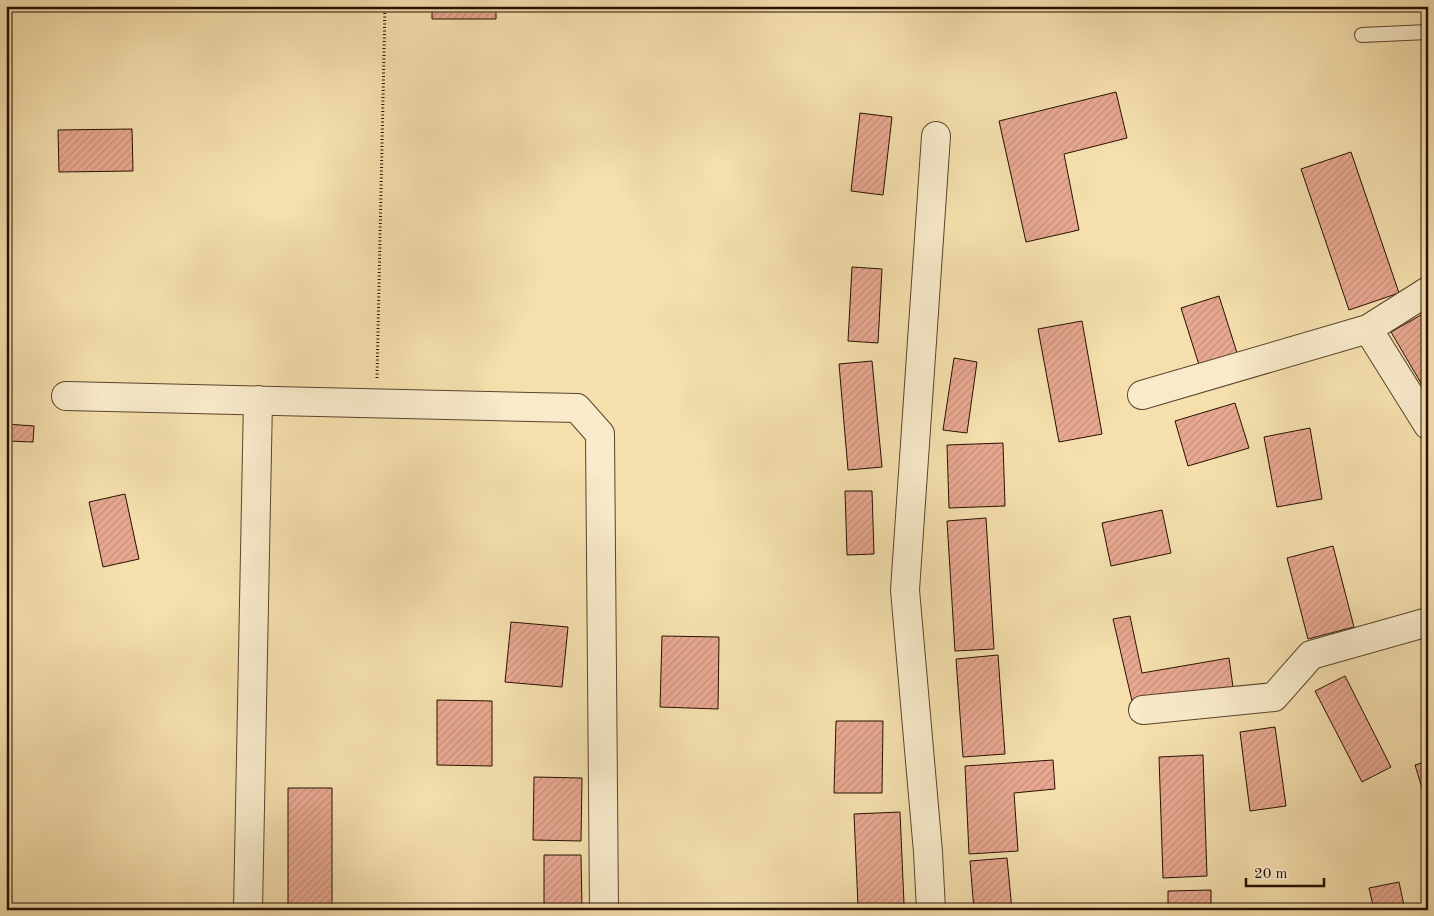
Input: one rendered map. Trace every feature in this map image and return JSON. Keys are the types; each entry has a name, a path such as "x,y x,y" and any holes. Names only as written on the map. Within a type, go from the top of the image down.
{"street":[{"path":"931,910 928,852 906,590 936,136"},
{"path":"1142,395 1368,330 1428,291"},
{"path":"1368,330 1428,425"},
{"path":"66,396 577,408 600,434 604,910"},
{"path":"248,910 258,400"},
{"path":"1143,710 1274,697 1311,655 1428,622"}],"lane":[{"path":"1362,35 1428,32"}],"path":[{"path":"377,403 385,6"}],"building":[{"path":"432,6 496,6 496,19 432,19"},
{"path":"1116,92 1127,138 1064,154 1079,230 1026,242 999,121"},
{"path":"860,113 892,117 883,195 851,191"},
{"path":"132,129 133,171 59,172 58,130"},
{"path":"1351,152 1399,293 1349,310 1301,169"},
{"path":"852,267 882,269 878,343 848,341"},
{"path":"1219,296 1238,356 1200,368 1181,308"},
{"path":"1428,311 1428,395 1391,332"},
{"path":"1082,321 1102,434 1059,442 1038,329"},
{"path":"954,358 977,362 967,433 943,430"},
{"path":"872,361 882,467 848,470 839,364"},
{"path":"1235,403 1249,448 1188,466 1175,421"},
{"path":"6,424 34,426 33,442 6,441"},
{"path":"1310,428 1322,499 1277,507 1264,437"},
{"path":"1003,443 1005,506 949,508 947,445"},
{"path":"845,491 872,491 874,554 847,555"},
{"path":"125,494 139,559 103,567 89,502"},
{"path":"1162,510 1171,553 1111,566 1102,523"},
{"path":"986,518 994,649 955,651 947,521"},
{"path":"1333,546 1354,627 1308,639 1287,558"},
{"path":"1130,616 1142,673 1229,658 1233,687 1132,701 1113,619"},
{"path":"511,622 568,627 562,687 505,682"},
{"path":"662,636 719,637 718,709 660,707"},
{"path":"998,655 1005,754 963,757 956,659"},
{"path":"1345,676 1391,767 1362,782 1315,691"},
{"path":"437,700 492,701 492,766 437,765"},
{"path":"836,721 883,721 882,793 834,793"},
{"path":"1275,727 1286,806 1250,811 1240,732"},
{"path":"1203,755 1207,876 1163,878 1159,757"},
{"path":"1053,760 1055,789 1014,793 1018,851 969,854 965,766"},
{"path":"1428,761 1428,808 1415,765"},
{"path":"534,777 582,778 581,841 533,840"},
{"path":"288,788 332,788 332,910 288,910"},
{"path":"900,812 904,904 858,906 854,814"},
{"path":"544,855 581,855 582,910 544,910"},
{"path":"1007,858 1012,910 974,910 970,861"},
{"path":"1399,882 1405,910 1374,910 1369,888"},
{"path":"1211,890 1211,910 1168,910 1168,891"}]}
